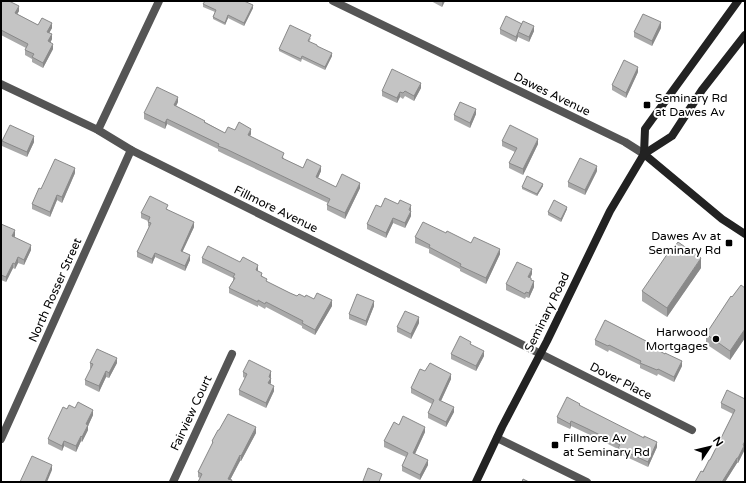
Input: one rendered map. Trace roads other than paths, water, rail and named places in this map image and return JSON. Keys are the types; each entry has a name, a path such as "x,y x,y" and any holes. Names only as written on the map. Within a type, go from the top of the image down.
{"main road":[{"name":"Seminary Road","path":"644,154 645,129 738,1"},
{"name":"Seminary Road","path":"476,482 610,211 644,154 672,136 702,90 745,35"},
{"name":"Dawes Avenue","path":"644,154 716,214 745,234"}],"street":[{"path":"98,130 159,1"},
{"name":"Dawes Avenue","path":"333,1 624,142 644,154"},
{"name":"Fillmore Avenue","path":"1,84 98,130 131,150 540,354"},
{"name":"North Rosser Street","path":"1,439 131,150"},
{"name":"Fairview Court","path":"173,482 232,354"},
{"name":"Dover Place","path":"540,354 692,430"},
{"path":"497,438 587,482"}],"place":[{"name":"Seminary Rd at Dawes Av","path":"647,105"},
{"name":"Dawes Av at Seminary Rd","path":"729,243"},
{"name":"Harwood Mortgages","path":"716,339"},
{"name":"Fillmore Av at Seminary Rd","path":"555,445"}]}
